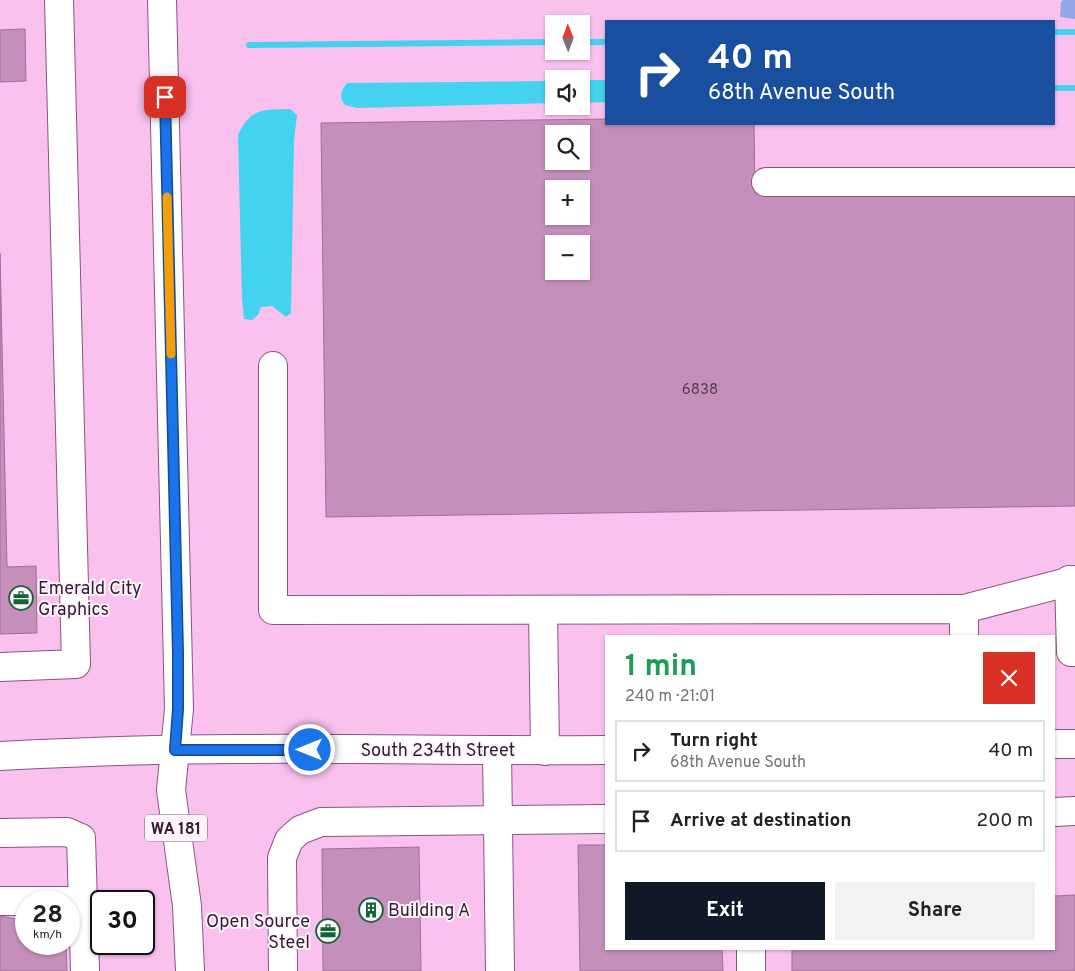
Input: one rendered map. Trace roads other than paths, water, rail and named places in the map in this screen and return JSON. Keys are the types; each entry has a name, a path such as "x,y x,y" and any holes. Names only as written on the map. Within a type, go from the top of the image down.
{"main road":[{"path":"0,667 76,664 59,0"},
{"name":"WA 181","path":"162,0 178,653 178,709 171,790 187,906 190,971"},
{"path":"766,182 1075,182"},
{"path":"273,366 273,610 964,609 1072,580 1071,652 1075,652"},
{"path":"964,609 964,635"},
{"path":"543,610 546,751"},
{"path":"1055,744 1075,744"},
{"name":"South 234th Street","path":"0,756 235,749 605,750"},
{"path":"497,751 500,971"},
{"path":"1055,812 1075,811"},
{"path":"283,971 282,858 289,840 300,830 321,822 605,819"},
{"path":"0,833 66,832 81,838 85,971"},
{"path":"0,901 83,901"},
{"path":"751,950 751,971"}],"waterway":[{"path":"1055,32 1075,32"},
{"path":"249,45 545,42"},
{"path":"590,42 605,42"},
{"path":"1055,88 1075,88"}],"place":[{"name":"Emerald City Graphics","path":"21,598"},
{"name":"Building A","path":"371,910"},
{"name":"Open Source Steel","path":"328,931"}]}
